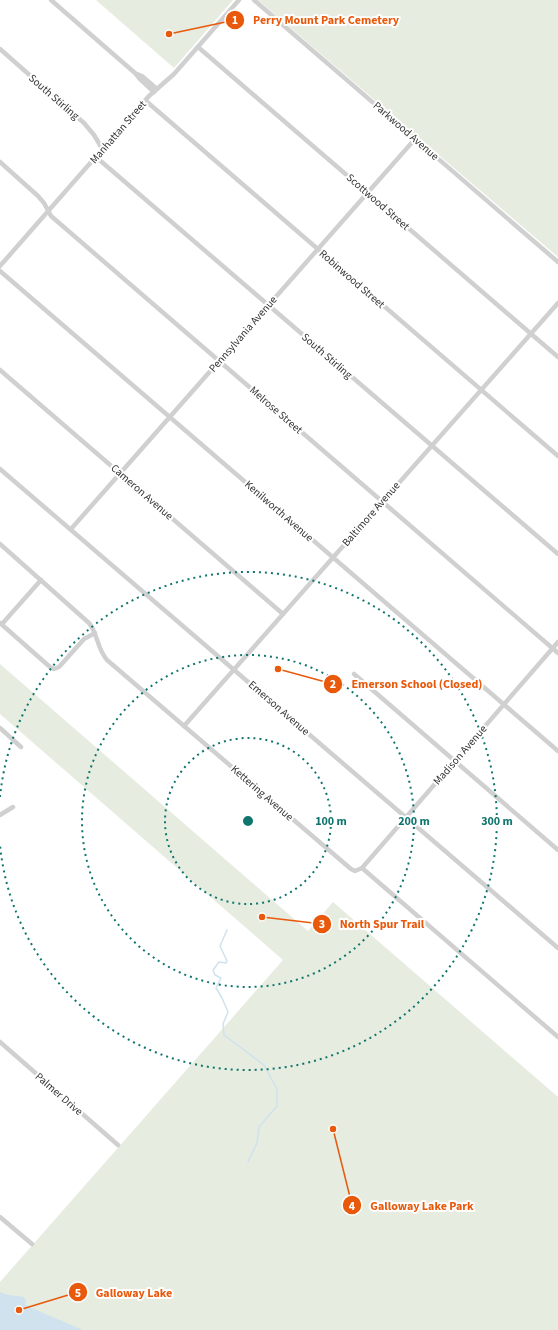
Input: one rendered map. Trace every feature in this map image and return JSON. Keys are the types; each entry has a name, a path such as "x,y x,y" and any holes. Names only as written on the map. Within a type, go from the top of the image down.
{"street":[{"path":"51,0 135,73 142,76 156,91"},
{"name":"Manhattan Street","path":"0,266 146,101 174,74 239,0"},
{"name":"Parkwood Avenue","path":"254,0 558,262"},
{"name":"Scottwood Street","path":"198,47 558,357"},
{"name":"South Stirling","path":"0,49 88,127 102,150"},
{"name":"Robinwood Street","path":"146,101 558,456"},
{"name":"Pennsylvania Avenue","path":"71,529 416,139"},
{"name":"South Stirling","path":"96,157 558,554"},
{"name":"Melrose Street","path":"0,162 38,196 44,203 50,216 558,653"},
{"name":"Kenilworth Avenue","path":"0,271 558,751"},
{"name":"Baltimore Avenue","path":"184,726 558,303"},
{"name":"Cameron Avenue","path":"0,370 283,614"},
{"name":"Emerson Avenue","path":"0,469 558,948"},
{"name":"Kettering Avenue","path":"0,544 86,620 95,633 99,649 105,657 351,869 357,871 362,868 558,1037"},
{"path":"41,580 1,624 54,669 58,667 84,639 95,633"},
{"name":"Madison Avenue","path":"362,868 558,642"},
{"path":"354,674 558,850"},
{"path":"0,728 21,747"},
{"path":"0,815 13,807"},
{"name":"Palmer Drive","path":"0,1042 118,1145"},
{"path":"0,1217 32,1244"}],"shaded area":[{"path":"96,0 233,0 174,68"},
{"path":"258,0 558,0 558,257"},
{"path":"0,664 308,931 333,902 558,1097 558,1330 0,1330 0,1282 283,960 0,714"}],"water":[{"path":"0,1292 8,1295 24,1297 26,1301 25,1305 83,1330 0,1330"}],"waterway":[{"path":"227,930 220,946 227,961 226,963 219,962 213,970 215,975 221,978 216,988 228,1012 223,1024 224,1035 264,1065 277,1089 277,1106 259,1127 257,1143 248,1162"}],"place":[{"name":"Perry Mount Park Cemetery","path":"169,34"},
{"name":"Emerson School (Closed)","path":"278,669"},
{"name":"North Spur Trail","path":"262,917"},
{"name":"Galloway Lake Park","path":"333,1129"},
{"name":"Galloway Lake","path":"19,1310"}]}
